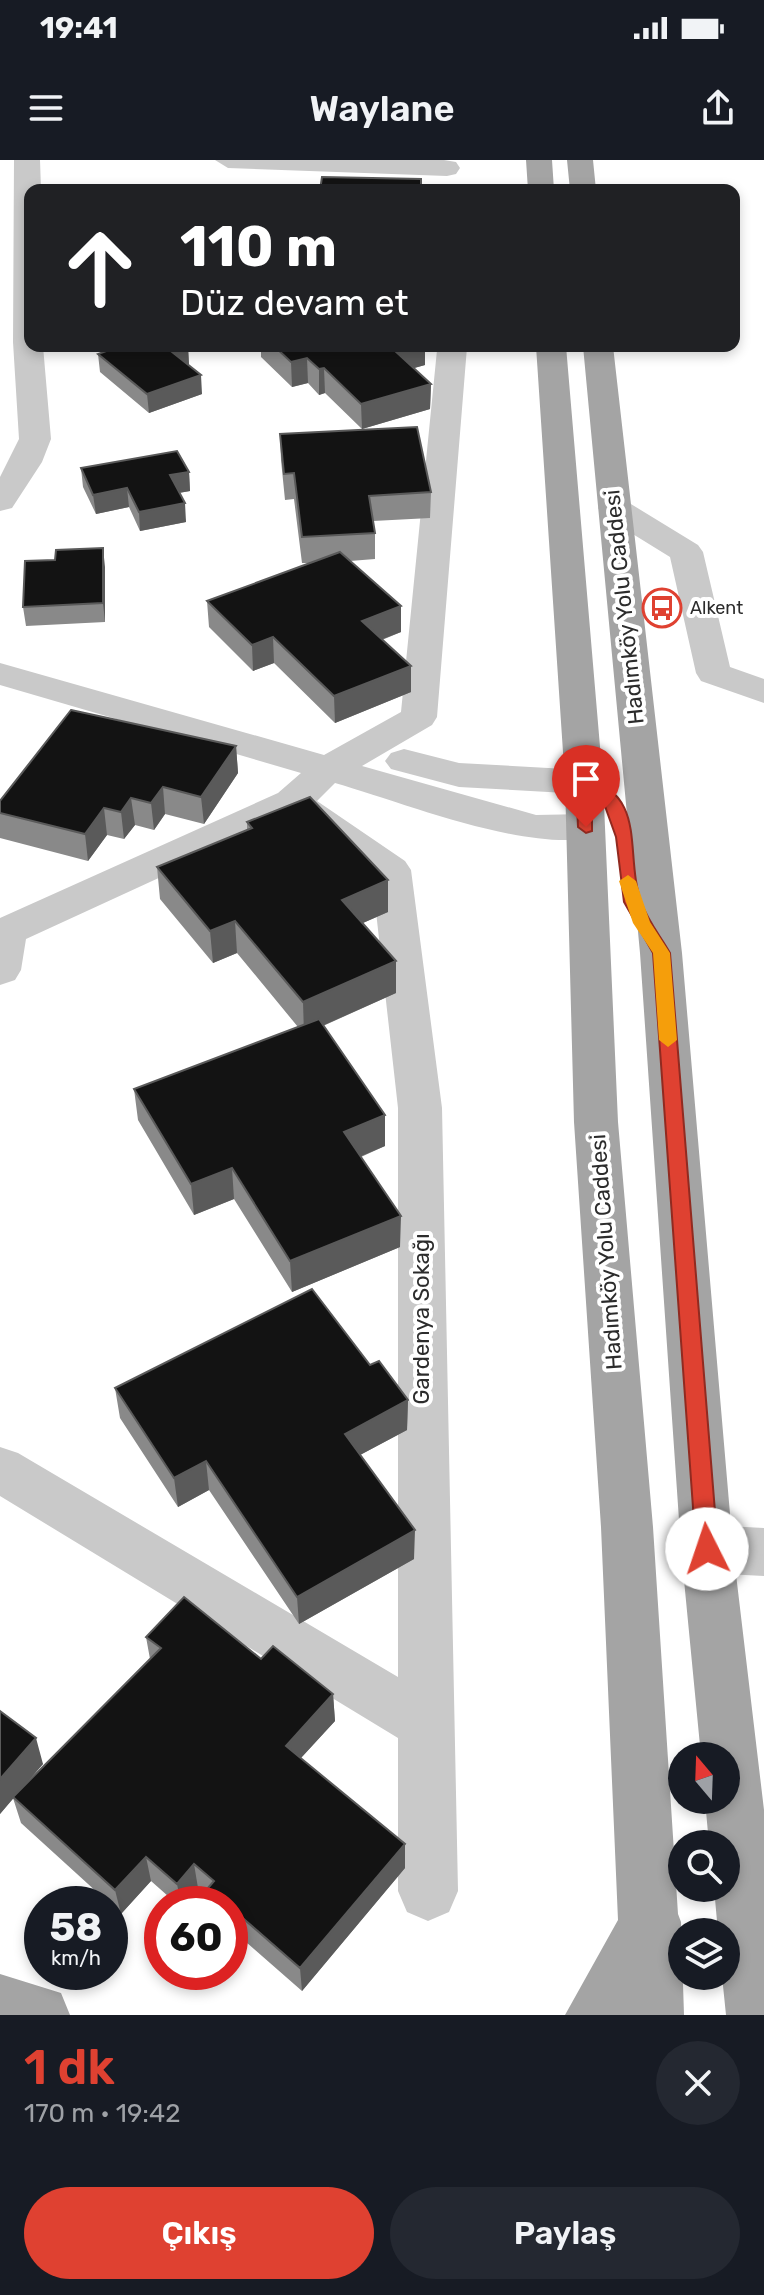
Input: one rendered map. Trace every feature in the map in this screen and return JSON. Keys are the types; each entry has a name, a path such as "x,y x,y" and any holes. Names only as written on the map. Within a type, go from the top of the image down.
{"main road":[{"path":"539,160 541,184"},
{"path":"580,160 582,184"},
{"name":"Hadımköy Yolu Caddesi","path":"552,352 607,801 661,953 707,1549 757,2015"},
{"name":"Hadımköy Yolu Caddesi","path":"599,352 614,508 596,1122 627,1527 651,1922 653,2015"},
{"path":"596,2015 651,1922"},
{"path":"0,2005 39,2015"}],"street":[{"path":"27,160 27,184"},
{"path":"228,160 450,173"},
{"path":"0,501 26,462 35,439 29,352"},
{"path":"35,417 50,352"},
{"path":"0,970 7,931 292,802 345,760 419,717 452,352"},
{"path":"614,508 686,552 714,673 764,692"},
{"path":"0,646 345,760 535,828 607,801"},
{"path":"0,674 345,760"},
{"name":"Gardenya Sokağı","path":"292,802 391,870 420,1108 428,1891"},
{"path":"0,1469 424,1723"},
{"path":"707,1549 764,1552"}],"building":[{"path":"322,177 421,179 421,184 321,184"},
{"path":"172,352 201,375 147,394 98,354"},
{"path":"280,352 396,352 431,384 361,404 324,368 319,369 307,358 291,362"},
{"path":"417,427 431,492 369,496 375,533 302,537 294,473 284,474 280,434"},
{"path":"177,451 189,472 170,475 185,503 139,512 127,488 93,495 81,468"},
{"path":"103,548 103,603 23,607 25,561 55,560 56,550"},
{"path":"340,552 401,606 362,621 411,666 334,696 273,637 252,645 207,601"},
{"path":"71,710 236,746 201,797 163,787 151,803 131,798 121,812 104,808 85,834 0,813 0,801"},
{"path":"310,797 388,880 342,900 396,961 303,1002 235,921 210,931 157,867 252,828 247,822"},
{"path":"319,1019 385,1115 344,1132 401,1216 290,1261 232,1168 191,1184 134,1089"},
{"path":"312,1289 370,1365 379,1361 408,1400 345,1434 415,1530 297,1597 206,1461 174,1478 115,1388"},
{"path":"184,1597 261,1659 273,1646 333,1694 286,1746 405,1844 300,1968 248,1923 248,1886 210,1886 214,1881 194,1864 177,1884 146,1857 119,1886 111,1886 13,1797 161,1648 146,1637"},
{"path":"0,1711 36,1738 0,1779"}],"slow traffic":[{"path":"628,881 642,923 661,953 668,1040"}],"place":[{"name":"Alkent","path":"662,608"}],"route":[{"path":"586,827 584,782 606,791 614,802 624,837 628,885 633,902 661,953 707,1549"}]}
